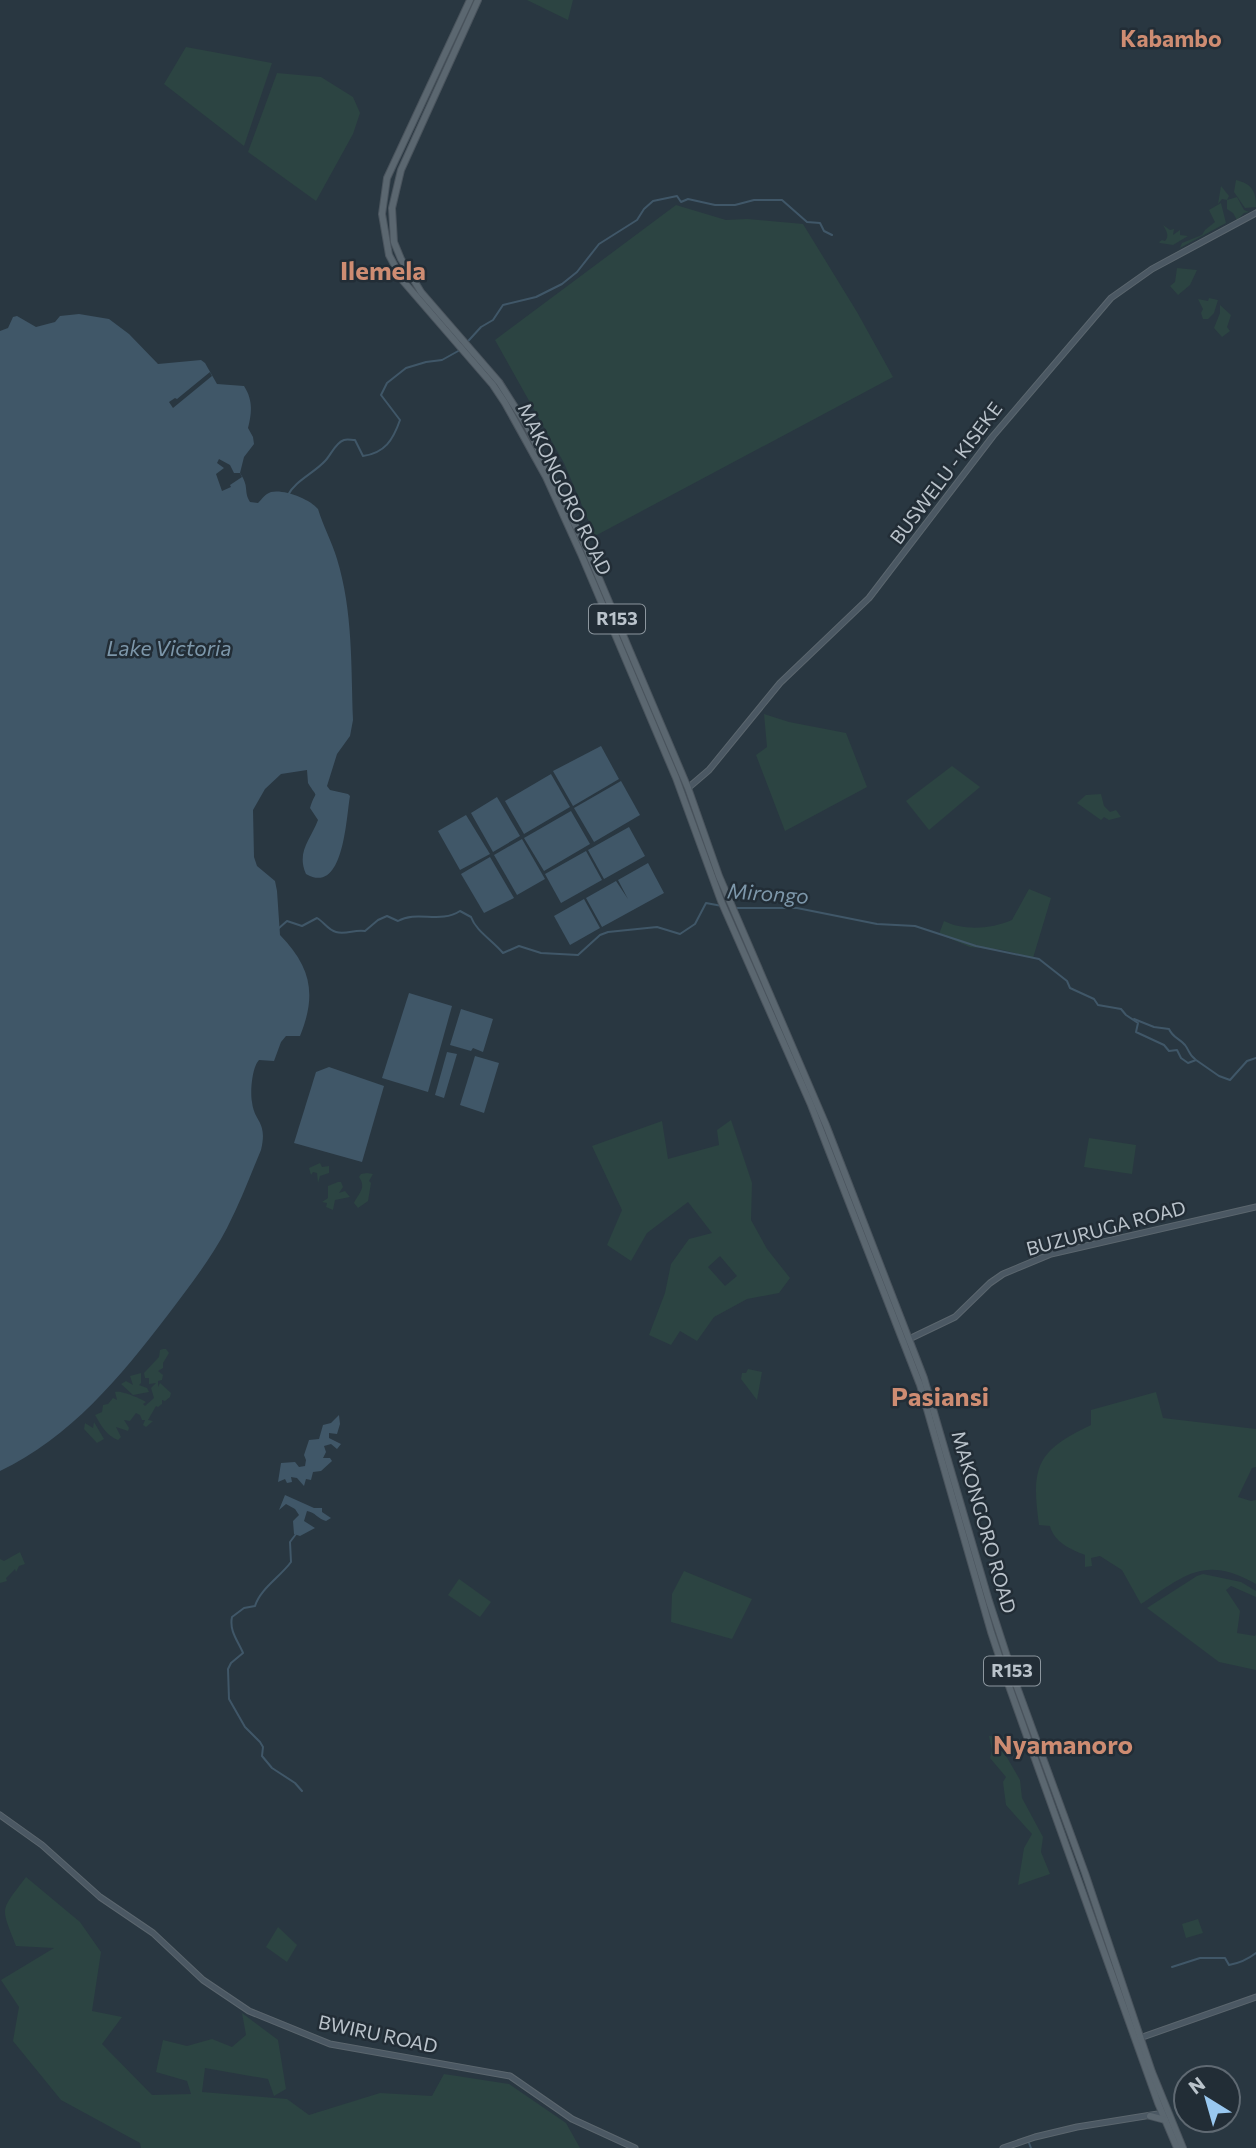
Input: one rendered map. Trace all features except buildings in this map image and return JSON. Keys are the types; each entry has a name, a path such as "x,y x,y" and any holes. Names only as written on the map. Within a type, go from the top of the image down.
{"main road":[{"name":"MAKONGORO ROAD","path":"459,340 397,272 386,244 382,205 391,169 470,0"},
{"name":"MAKONGORO ROAD","path":"478,0 401,170 391,215 394,242 401,260 421,292 473,357 515,418 569,526 677,778 724,900 817,1103 906,1340 925,1378 944,1453 1017,1687 1085,1873 1177,2148"},
{"name":"BUSWELU - KISEKE","path":"688,788 714,764 786,677 869,598 993,436 1111,298 1152,269 1256,213"},
{"name":"MAKONGORO ROAD","path":"473,357 499,382 520,414 560,491 606,592 688,788 724,900"},
{"name":"BUZURUGA ROAD","path":"906,1340 955,1317 1003,1274 1051,1254 1256,1207"},
{"name":"BWIRU ROAD","path":"0,1815 42,1845 100,1897 153,1933 203,1980 249,2011 330,2044 510,2076 572,2119 635,2148"},
{"path":"1139,2039 1256,1997"},
{"name":"MAKONGORO ROAD","path":"1139,2039 1158,2103 1183,2148"},
{"path":"1150,2116 1156,2111 1158,2103"},
{"path":"1003,2148 1064,2130 1165,2113"},
{"path":"1150,2116 1166,2121"}],"green space":[{"path":"527,0 573,0 568,20"},
{"path":"186,47 272,63 244,146 164,84"},
{"path":"277,73 321,77 353,97 360,113 353,134 316,201 248,152"},
{"path":"1236,180 1252,189 1256,207 1245,208 1234,192"},
{"path":"1221,186 1229,196 1218,204"},
{"path":"1237,197 1244,210 1249,212 1237,220 1227,209 1227,200"},
{"path":"1221,203 1226,223 1180,248 1182,243 1202,235 1215,222 1209,210"},
{"path":"676,205 726,220 803,224 893,377 595,536 564,463 495,340"},
{"path":"1163,225 1170,230 1174,229 1173,235 1180,230 1180,235 1188,236 1173,245 1160,243 1167,237"},
{"path":"1177,268 1197,270 1190,285 1178,295 1170,286 1175,282"},
{"path":"1209,298 1218,300 1214,313 1208,319 1203,319 1203,309 1198,299 1208,301"},
{"path":"1220,305 1231,315 1227,327 1230,331 1222,337 1214,328"},
{"path":"764,714 789,722 846,733 867,787 785,831 756,755 767,747"},
{"path":"952,766 980,787 929,830 906,801"},
{"path":"1101,794 1104,806 1110,812 1116,810 1121,817 1109,820 1104,817 1101,820 1077,803 1086,795"},
{"path":"1029,889 1051,898 1033,958 1003,950 970,947 939,934 944,921 978,928 1012,920"},
{"path":"731,1120 752,1183 751,1220 767,1249 790,1278 779,1293 747,1299 714,1317 697,1341 680,1331 671,1345 649,1335 665,1293 671,1264 689,1239 712,1233 688,1202 647,1233 631,1261 607,1245 622,1210 592,1146 662,1121 668,1159 719,1145 717,1130","holes":["720,1256 737,1276 725,1286 708,1267"]},
{"path":"1089,1138 1136,1145 1132,1174 1084,1167"},
{"path":"320,1163 322,1167 329,1166 329,1173 320,1176 318,1183 317,1173 313,1172 311,1175 309,1168"},
{"path":"367,1173 373,1174 369,1181 368,1201 358,1208 354,1203 362,1188 359,1177"},
{"path":"341,1182 343,1187 339,1193 345,1191 350,1197 335,1200 333,1210 326,1207 327,1203 322,1202 328,1198 328,1186"},
{"path":"166,1349 169,1353 163,1368 158,1371 163,1375 162,1380 158,1381 158,1387 160,1383 171,1393 170,1397 156,1406 148,1420 153,1421 146,1427 143,1425 145,1420 136,1413 130,1421 124,1420 128,1431 116,1427 121,1437 118,1440 114,1438 95,1415 102,1412 103,1405 113,1398 117,1400 115,1392 140,1399 146,1402 143,1404 145,1406 154,1398 151,1388 156,1383 149,1384 149,1378 145,1378 144,1373 159,1357 160,1350"},
{"path":"748,1369 762,1372 757,1400 741,1379 742,1373 746,1373"},
{"path":"141,1373 139,1385 147,1388 149,1392 133,1395 121,1384 126,1381 133,1385 130,1376"},
{"path":"1156,1392 1163,1418 1256,1429 1256,1467 1252,1468 1238,1497 1256,1500 1256,1584 1222,1571 1196,1572 1183,1577 1141,1604 1122,1570 1100,1556 1091,1558 1092,1566 1085,1567 1085,1555 1059,1541 1050,1526 1039,1525 1037,1475 1048,1453 1059,1443 1091,1425 1091,1410"},
{"path":"94,1422 104,1439 97,1443 84,1429 85,1423 93,1428"},
{"path":"20,1552 25,1564 19,1566 16,1572 15,1569 6,1578 7,1581 0,1583 0,1559 4,1561"},
{"path":"684,1571 752,1599 732,1639 671,1622 672,1594"},
{"path":"1203,1574 1241,1582 1256,1591 1256,1597 1231,1586 1226,1590 1240,1611 1237,1633 1256,1634 1256,1670 1219,1662 1147,1608"},
{"path":"459,1579 491,1602 480,1617 448,1595"},
{"path":"989,1736 1004,1737 1005,1754 1020,1780 1022,1798 1043,1837 1041,1852 1050,1874 1018,1885 1024,1848 1032,1834 1006,1805 1003,1782 1006,1777 990,1758 992,1750"},
{"path":"26,1877 80,1922 101,1952 92,2011 122,2017 102,2044 152,2095 191,2094 187,2081 156,2072 163,2040 187,2046 212,2039 232,2047 246,2035 242,2013 278,2040 286,2089 274,2096 268,2079 205,2068 202,2092 287,2099 309,2115 380,2093 432,2096 444,2074 509,2084 566,2123 580,2148 141,2148 140,2143 61,2100 13,2041 19,2007 1,1980 54,1948 16,1946 5,1909"},
{"path":"1198,1919 1203,1933 1186,1938 1182,1924"},
{"path":"278,1927 297,1945 287,1962 266,1947"}],"water":[{"name":"Lake Victoria","path":"79,314 109,319 129,334 158,364 201,360 217,384 244,386 250,401 248,428 254,444 244,457 240,473 250,502 258,503 265,495 276,491 303,498 318,509 335,553 346,598 353,720 350,736 337,754 327,786 330,790 350,796 341,852 336,865 328,874 319,878 306,874 303,866 304,852 318,820 310,808 315,795 308,783 307,770 281,774 265,789 253,810 254,857 257,866 275,881 280,935 299,958 308,982 309,994 300,1036 286,1036 274,1061 259,1060 255,1068 251,1098 262,1127 263,1140 227,1228 191,1284 112,1383 49,1441 0,1471 0,331 8,328 13,317 17,316 36,327 55,322 60,316"},
{"path":"601,746 619,779 573,806 553,771"},
{"path":"551,774 570,807 524,834 505,801"},
{"path":"621,781 640,815 594,842 574,808"},
{"path":"497,797 520,836 493,852 471,813"},
{"path":"571,811 590,844 544,871 524,838"},
{"path":"466,815 490,854 460,870 438,831"},
{"path":"629,827 645,856 604,879 588,850"},
{"path":"522,839 545,879 517,895 494,855"},
{"path":"586,851 602,880 561,903 545,874"},
{"path":"490,857 514,898 484,913 461,874"},
{"path":"648,863 664,893 602,927 586,898 616,881 628,899 618,880"},
{"path":"584,899 600,928 570,945 554,916"},
{"path":"409,993 452,1006 428,1092 382,1078"},
{"path":"461,1009 493,1019 483,1052 450,1045"},
{"path":"447,1052 457,1054 444,1098 435,1095"},
{"path":"475,1056 499,1063 484,1113 460,1105"},
{"path":"329,1067 384,1086 362,1162 294,1143 316,1072"},
{"path":"339,1415 337,1434 329,1433 329,1438 341,1444 337,1449 331,1444 324,1446 326,1452 323,1458 330,1458 332,1461 321,1471 313,1472 311,1480 306,1479 304,1486 297,1478 291,1477 292,1482 287,1483 285,1479 278,1482 281,1463 295,1462 299,1467 305,1466 304,1455 309,1440 319,1439 323,1425 331,1423"},
{"path":"285,1495 314,1508 322,1508 322,1512 331,1518 326,1521 307,1511 304,1521 315,1528 300,1536 294,1534 293,1521 299,1515 286,1504 279,1510"}],"pier":[{"path":"210,372 212,376 173,408 169,402 177,399"},
{"path":"219,459 242,477 222,491 216,474 224,468 217,463"}],"waterway":[{"path":"288,495 295,485 325,461 341,442 355,440 363,456 383,449 400,420 381,395 387,383 406,368 442,360 460,350 481,327 493,320 503,305 536,297 562,284 577,272 599,244 637,220 653,201 677,196 681,202 688,199 715,205 782,200 807,222 820,223 824,231 832,235"},
{"name":"Mirongo","path":"279,928 287,921 302,926 317,918 336,932 365,931 387,916 398,921 413,917 452,915 460,911 471,917 480,931 503,953 519,946 541,953 578,955 600,935 608,932 657,927 680,934 695,924 706,903 722,906"},
{"name":"Mirongo","path":"734,908 797,908 877,924 915,926 976,946 1039,959 1067,981 1070,988 1094,999 1098,1005 1121,1009 1138,1023 1136,1032 1164,1045 1169,1051 1177,1050 1181,1058 1188,1063 1196,1060 1219,1076 1230,1080 1247,1061 1256,1058"},
{"path":"1134,1019 1154,1027 1169,1029 1195,1059"},
{"path":"296,1534 290,1542 291,1562 261,1594 255,1606 244,1608 232,1617 233,1631 243,1653 228,1669 229,1699 245,1727 263,1747 262,1756 272,1768 302,1791"},
{"path":"1172,1967 1200,1958 1225,1958 1229,1965 1256,1953"},
{"path":"1029,2143 1031,2148"}],"district":[{"name":"Kabambo","path":"1171,39"},
{"name":"Ilemela","path":"383,271"},
{"name":"Pasiansi","path":"940,1397"},
{"name":"Nyamanoro","path":"1063,1745"}]}
